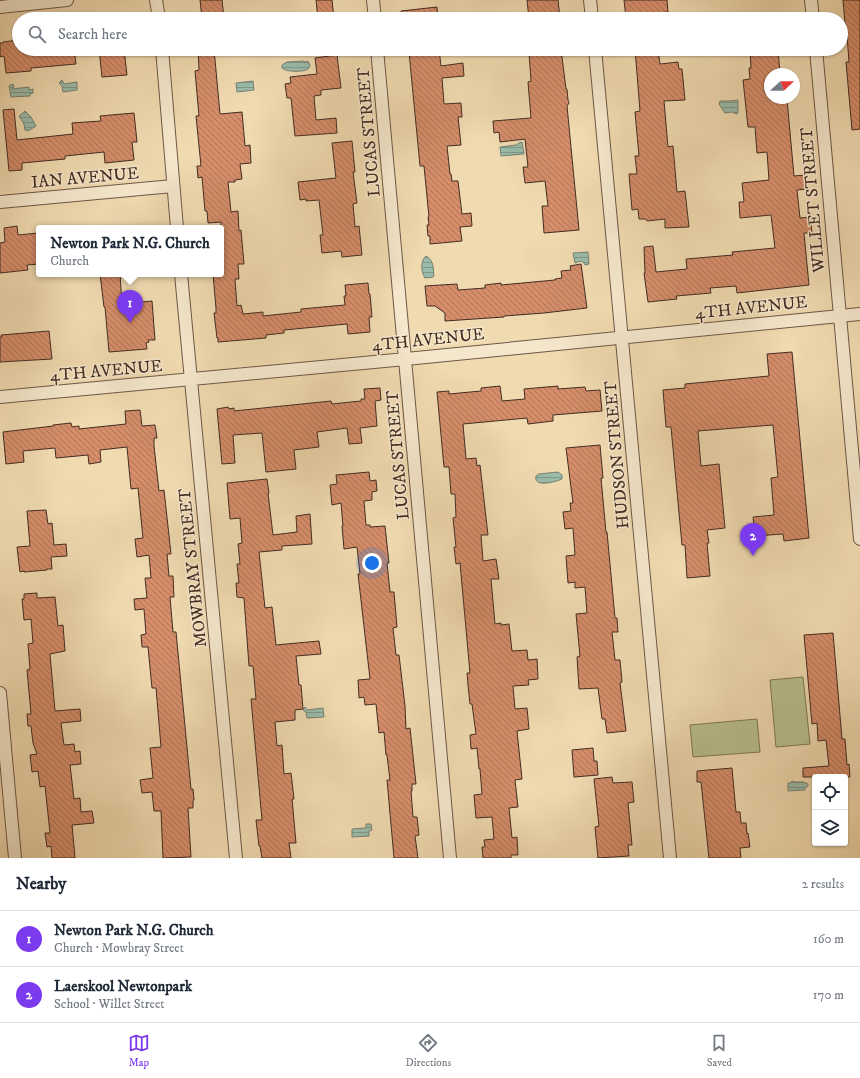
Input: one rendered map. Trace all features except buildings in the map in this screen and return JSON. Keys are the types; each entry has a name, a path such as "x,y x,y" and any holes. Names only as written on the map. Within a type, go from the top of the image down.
{"street":[{"path":"0,6 67,0"},
{"path":"156,0 158,12"},
{"path":"373,0 374,12"},
{"path":"590,0 591,12"},
{"path":"811,0 812,12"},
{"path":"163,56 177,225"},
{"name":"LUCAS STREET","path":"378,56 450,858"},
{"name":"HUDSON STREET","path":"596,56 670,858"},
{"name":"WILLET STREET","path":"817,56 860,539"},
{"name":"IAN AVENUE","path":"0,202 173,186"},
{"name":"MOWBRAY STREET","path":"181,277 236,858"},
{"name":"4TH AVENUE","path":"0,397 860,314"},
{"path":"0,693 15,858"}],"green space":[{"path":"803,677 810,744 776,747 770,680"},
{"path":"757,719 760,752 693,757 690,725"}],"shaded area":[{"path":"308,61 310,65 306,70 293,71 282,68 282,65 287,62"},
{"path":"62,80 64,84 77,82 77,90 63,92 62,86 59,83"},
{"path":"253,81 254,90 237,92 236,83"},
{"path":"13,84 14,87 12,89 29,87 29,90 33,89 33,93 30,94 30,96 11,97 10,85"},
{"path":"738,100 737,114 732,112 725,113 719,104 720,101"},
{"path":"25,111 31,117 36,126 28,131 25,130 24,124 19,116"},
{"path":"522,142 524,154 501,156 500,147 516,145"},
{"path":"588,252 589,264 585,265 581,261 575,263 573,253"},
{"path":"426,256 433,264 433,277 425,278 423,273 422,264"},
{"path":"558,472 562,475 562,479 550,483 541,483 536,480 536,476 539,474"},
{"path":"305,707 307,710 323,708 324,717 307,718 306,712 303,710"},
{"path":"792,781 804,782 808,784 808,786 805,790 788,791 788,783 791,783"},
{"path":"366,824 371,824 372,830 369,831 369,836 352,837 352,829 366,828"}],"place":[{"name":"Newton Park N.G. Church","path":"130,323"},
{"name":"Laerskool Newtonpark","path":"753,556"}]}
